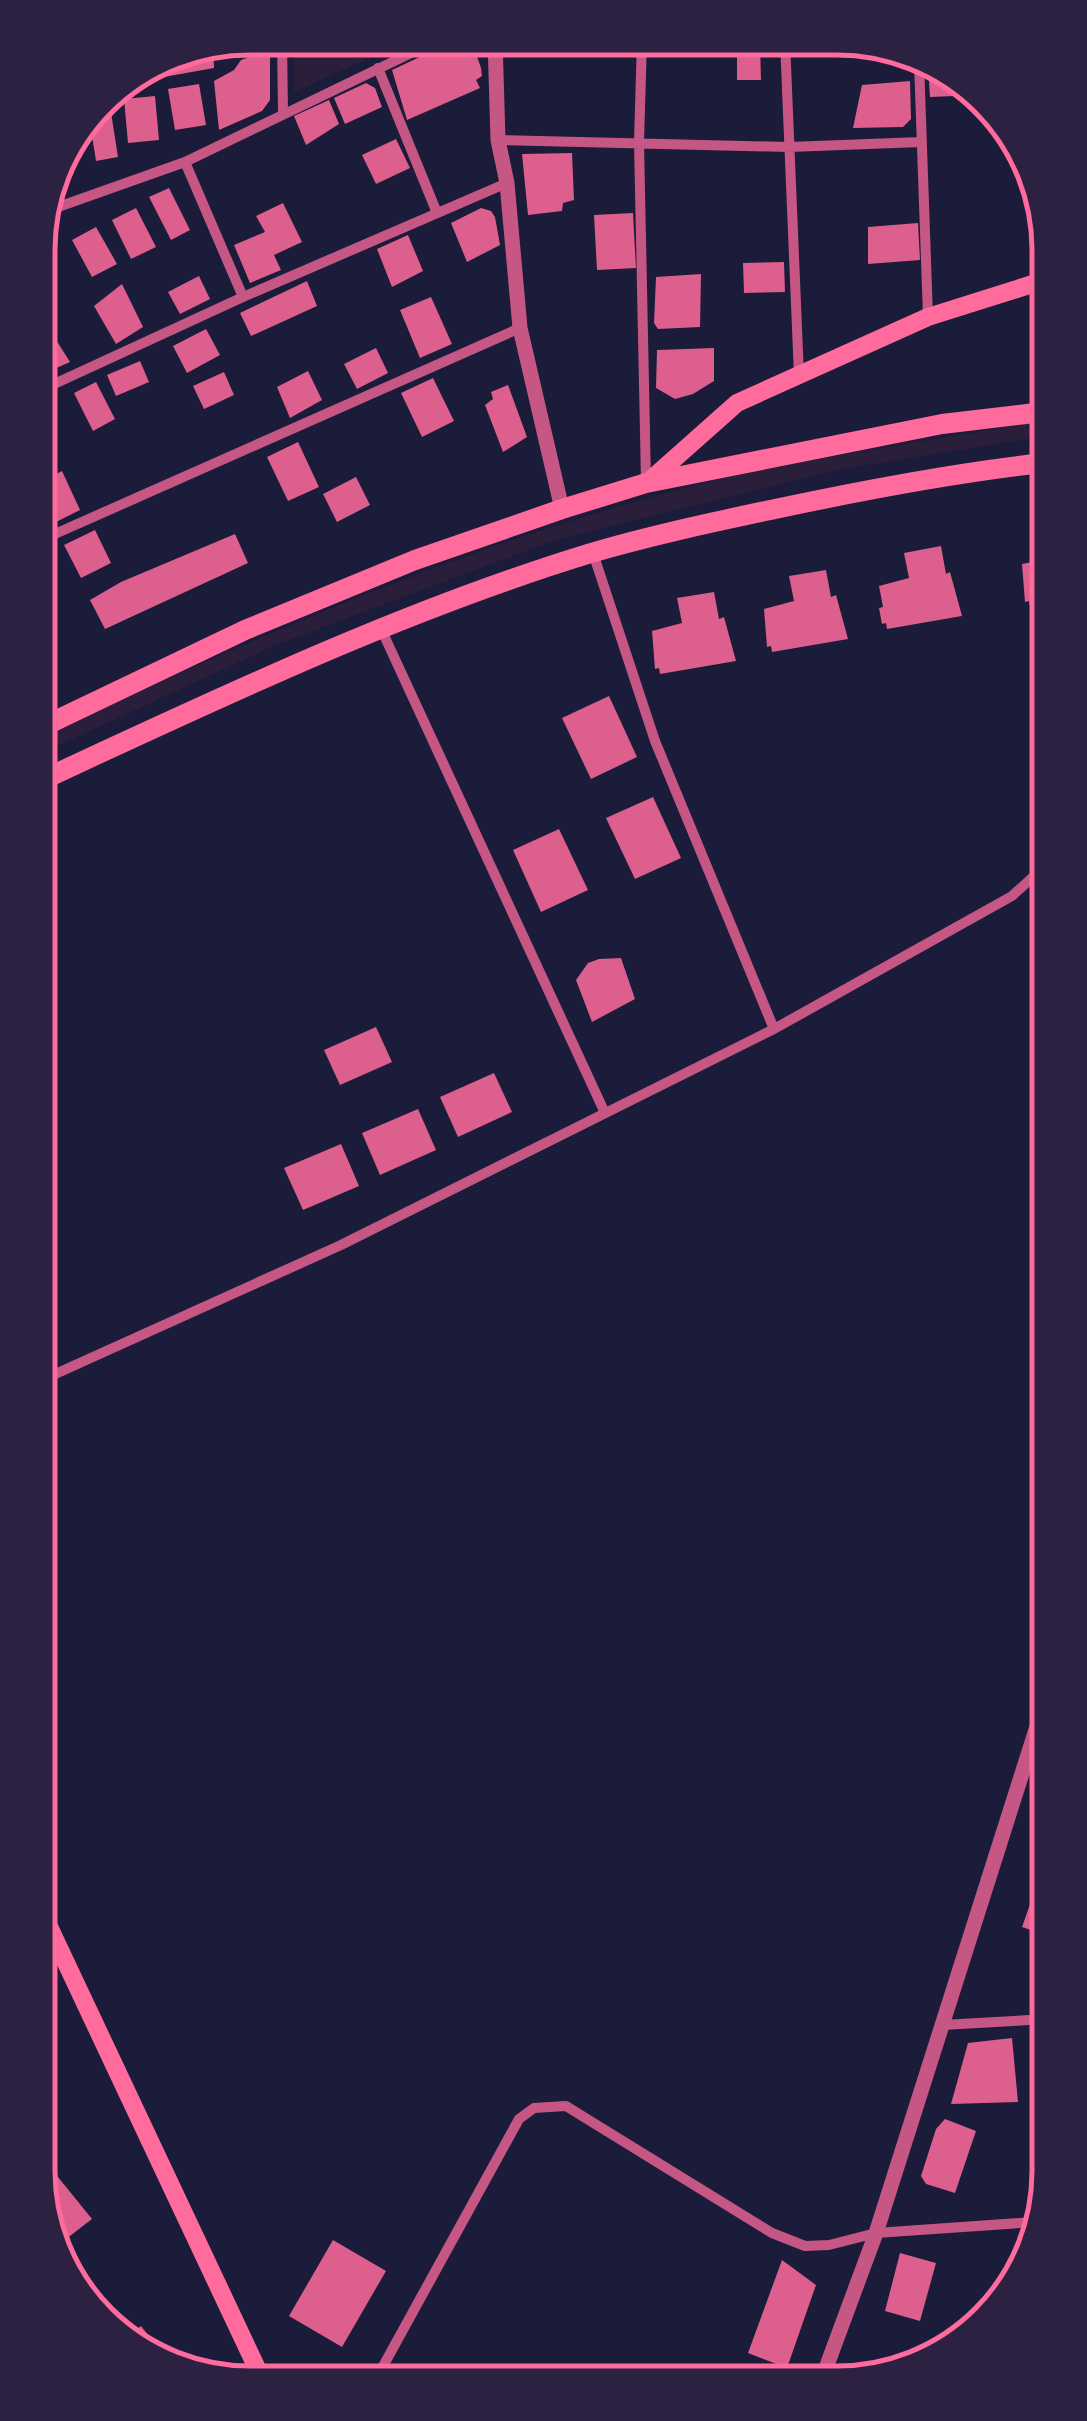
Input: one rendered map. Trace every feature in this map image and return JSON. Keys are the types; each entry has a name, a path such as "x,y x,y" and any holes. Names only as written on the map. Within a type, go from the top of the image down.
{"highway":[{"path":"55,721 245,630 415,560 562,509 646,484 942,424 1032,413"},
{"path":"55,775 244,686 522,576 593,553 814,501 971,471 1032,464"}],"main road":[{"path":"646,484 737,403 928,316 1032,284"},
{"path":"55,1939 256,2366"}],"street":[{"path":"282,55 283,114"},
{"path":"61,206 185,162 406,55"},
{"path":"495,55 498,140 506,182 520,328 562,509"},
{"path":"642,55 639,142 646,484"},
{"path":"786,55 799,376"},
{"path":"378,68 437,213"},
{"path":"919,74 928,316"},
{"path":"498,140 789,148 921,142"},
{"path":"185,162 243,297"},
{"path":"55,383 506,182"},
{"path":"55,535 520,328"},
{"path":"593,553 655,741 774,1028"},
{"path":"382,631 605,1113"},
{"path":"55,1374 341,1245 774,1028 1012,896 1032,878"},
{"path":"827,2366 876,2233 1032,1761"},
{"path":"942,2025 1032,2020"},
{"path":"383,2366 489,2168 519,2119 534,2108 566,2106 772,2234 805,2246 829,2245 876,2233 1024,2223"}],"shaded area":[{"path":"294,55 376,55 294,92"},
{"path":"1032,423 1032,438 831,471 558,539 273,646 55,747 55,731 115,703 342,604 497,545 655,496 848,454"}],"building":[{"path":"270,55 270,100 262,111 219,130 214,81 234,70 241,60"},
{"path":"424,55 477,55 482,76 476,80 480,88 407,120 392,70"},
{"path":"737,55 760,55 761,80 737,80"},
{"path":"214,59 214,68 164,77 176,70"},
{"path":"929,79 957,96 930,97"},
{"path":"910,81 911,119 903,127 853,128 862,85"},
{"path":"366,83 375,88 382,107 345,124 334,98"},
{"path":"199,84 206,125 175,130 168,89"},
{"path":"155,96 159,140 128,143 124,101"},
{"path":"329,100 339,124 306,145 294,116"},
{"path":"111,113 118,157 96,161 92,136"},
{"path":"396,139 410,168 376,184 362,155"},
{"path":"572,153 574,200 563,203 562,211 528,215 522,154"},
{"path":"169,188 190,230 171,240 149,197"},
{"path":"283,203 302,242 274,255 281,270 250,283 234,245 265,232 256,216"},
{"path":"136,208 156,247 131,259 112,220"},
{"path":"481,208 495,217 500,245 467,262 451,223"},
{"path":"633,213 636,268 597,270 594,215"},
{"path":"918,223 920,260 868,264 868,227"},
{"path":"96,227 117,264 92,277 72,240"},
{"path":"408,235 423,271 392,287 377,249"},
{"path":"784,262 785,292 744,293 743,263"},
{"path":"701,274 700,327 658,329 654,323 656,277"},
{"path":"199,276 210,299 180,314 168,292"},
{"path":"307,281 317,306 251,336 240,313"},
{"path":"122,284 143,327 116,344 94,306"},
{"path":"431,297 452,344 420,358 400,310"},
{"path":"206,329 220,355 187,373 173,346"},
{"path":"55,338 70,362 55,369"},
{"path":"376,348 388,373 357,389 344,364"},
{"path":"714,348 714,381 693,394 675,399 656,388 657,350"},
{"path":"140,361 149,382 116,396 107,375"},
{"path":"308,371 322,400 290,418 277,387"},
{"path":"224,372 234,395 204,409 193,386"},
{"path":"433,378 454,421 422,437 401,393"},
{"path":"96,382 115,419 93,431 74,393"},
{"path":"508,385 527,437 503,452 485,405 493,399 491,392"},
{"path":"298,442 319,487 288,501 267,457"},
{"path":"62,471 80,510 55,522 55,475"},
{"path":"356,477 370,505 337,522 323,494"},
{"path":"95,530 111,563 81,578 64,545"},
{"path":"235,534 248,563 105,629 90,600 121,582"},
{"path":"941,546 946,574 950,572 962,616 887,629 879,608 883,607 879,586 909,578 904,553"},
{"path":"1032,562 1032,607 1029,601 1025,602 1022,564"},
{"path":"826,570 831,597 836,595 848,639 772,652 771,646 767,647 764,609 794,601 789,576"},
{"path":"714,592 719,619 724,617 736,661 660,674 659,668 655,669 652,631 682,623 677,598"},
{"path":"609,696 637,757 591,779 562,718"},
{"path":"653,797 681,858 635,879 606,818"},
{"path":"559,829 588,890 541,912 513,850"},
{"path":"621,958 635,999 592,1022 576,980 588,963"},
{"path":"376,1027 392,1062 340,1085 324,1050"},
{"path":"494,1073 512,1112 458,1137 440,1097"},
{"path":"418,1109 436,1150 380,1175 362,1133"},
{"path":"341,1144 359,1186 303,1210 284,1168"},
{"path":"1032,1899 1032,1930 1022,1927"},
{"path":"1012,2038 1018,2102 951,2104 968,2043"},
{"path":"945,2119 976,2131 955,2193 926,2184 921,2176 936,2129"},
{"path":"55,2174 92,2219 68,2238"},
{"path":"333,2240 386,2271 342,2347 289,2316"},
{"path":"900,2253 936,2263 920,2321 885,2311"},
{"path":"782,2260 816,2285 788,2366 748,2353"}]}
